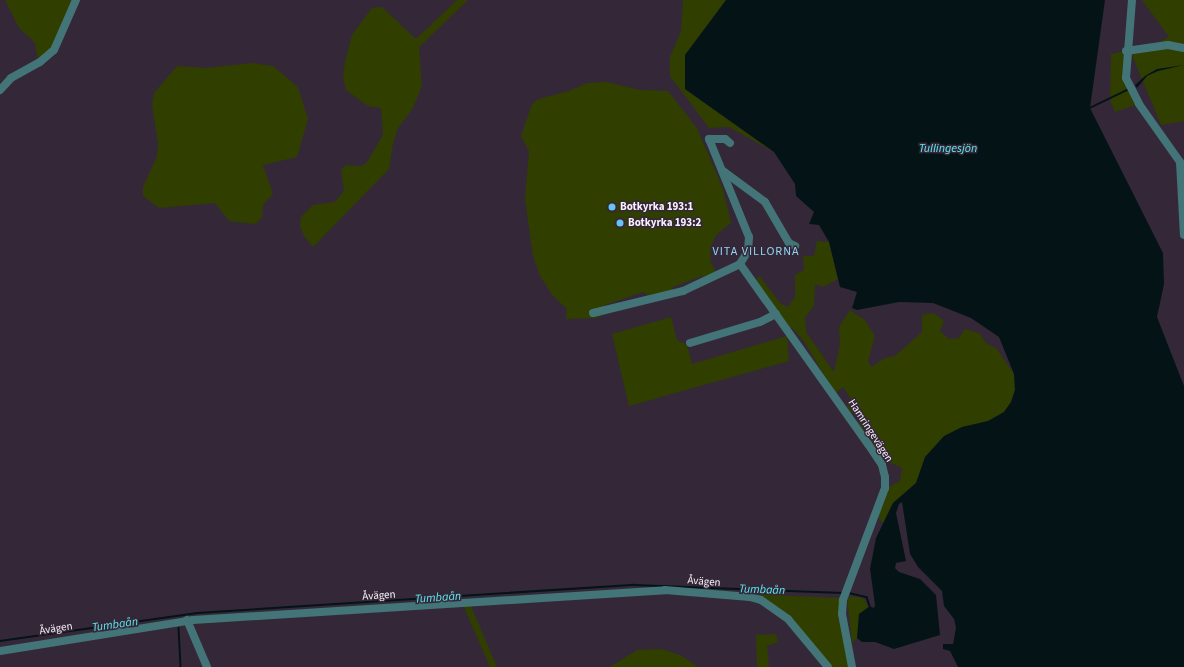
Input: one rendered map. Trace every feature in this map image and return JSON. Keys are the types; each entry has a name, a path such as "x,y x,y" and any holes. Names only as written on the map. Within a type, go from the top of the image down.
{"street":[{"path":"0,90 10,78 40,62 54,50 76,0"},
{"path":"1132,0 1126,51 1125,69 1127,82 1139,104 1180,162 1184,235"},
{"path":"1126,51 1168,45 1184,48"},
{"path":"593,313 683,291 740,264 748,251 749,236 709,139 725,139 730,143"},
{"path":"722,171 766,202 789,243 794,246"},
{"name":"Hamringevägen","path":"740,264 882,465 885,477 885,488 843,600 842,614 852,667"},
{"path":"690,343 766,321 776,314"},
{"name":"Åvägen","path":"0,651 187,620 665,590 750,597 761,600 788,619 828,667"},
{"path":"187,620 207,667"}],"green space":[{"path":"5,0 73,0 52,49 38,61 35,43 19,28"},
{"path":"457,0 468,0 419,47 422,86 413,108 398,128 393,143 389,169 313,247 304,236 300,225 301,217 313,205 335,202 344,191 341,170 346,165 362,166 367,162 383,135 381,108 368,106 346,90 343,77 352,35 372,8 382,7 416,39"},
{"path":"683,0 726,0 685,55 685,89 774,152 729,127 709,128 670,76 670,57 681,31"},
{"path":"1142,0 1184,0 1184,121 1161,125 1132,55 1169,37"},
{"path":"1126,51 1123,68 1138,104 1115,112 1110,100 1111,54"},
{"path":"251,63 273,66 298,87 308,119 297,157 263,165 273,194 263,205 262,218 255,224 229,221 215,203 159,208 143,196 143,187 157,156 158,144 152,105 154,93 177,66 207,68"},
{"path":"606,82 640,90 668,91 697,128 723,189 731,223 716,235 710,248 711,263 717,273 705,279 702,276 673,287 672,291 647,295 643,292 605,305 607,313 597,318 566,319 567,309 553,296 540,276 533,256 525,199 529,151 521,136 532,104 539,99 569,91 587,83"},
{"path":"817,241 829,242 838,279 823,287 815,284 814,306 805,317 806,332 834,372 840,344 839,327 850,310 865,320 875,336 868,361 871,367 885,358 895,356 922,332 922,315 934,313 944,321 940,331 949,339 959,338 965,329 979,333 986,343 996,348 1014,374 1015,390 1011,402 1004,412 988,421 962,427 925,457 916,483 893,503 883,523 878,518 887,488 900,481 902,468 880,458 871,441 872,433 862,430 858,423 865,417 860,407 852,414 846,407 851,399 843,387 835,394 804,341 792,328 788,328 755,281 759,276 781,304 788,307 795,297 795,275 804,270 803,256 814,256"},
{"path":"671,317 677,340 687,345 692,364 787,336 789,361 629,406 612,334"},
{"path":"749,594 840,598 850,667 832,667 790,617 764,598"},
{"path":"847,597 859,597 865,600 868,608 859,614 857,638 852,643"},
{"path":"470,604 497,667 490,667 463,605"},
{"path":"776,634 778,642 767,646 769,667 757,667 756,635"},
{"path":"662,649 682,656 698,667 610,667 637,650"}],"water":[{"name":"Tullingesjön","path":"726,0 1105,0 1090,108 1163,253 1164,284 1157,317 1184,386 1184,667 958,667 950,651 943,649 943,644 953,644 956,628 954,619 944,606 942,591 918,567 910,554 902,502 899,504 896,513 906,561 896,563 895,568 899,572 920,579 936,595 940,635 894,649 875,642 862,642 857,638 859,614 870,606 874,608 875,605 870,569 876,538 893,503 916,483 925,457 944,436 962,427 988,421 1004,412 1011,402 1015,390 1014,374 999,337 971,318 933,303 899,302 857,310 852,308 857,292 840,287 829,242 819,225 809,224 814,212 796,196 795,184 774,152 685,89 685,55"},
{"path":"1184,65 1158,71 1147,76 1137,88 1135,85 1145,76 1157,69"}],"waterway":[{"path":"1090,108 1127,90"},
{"name":"Tumbaån","path":"0,641 197,613 635,585 843,593"},
{"name":"Tumbaån","path":"849,593 867,597 870,606"},
{"path":"179,628 181,667"}],"place":[{"name":"Botkyrka 193:1","path":"612,207"},
{"name":"Botkyrka 193:2","path":"620,223"}],"district":[{"name":"VITA VILLORNA","path":"756,252"}]}
